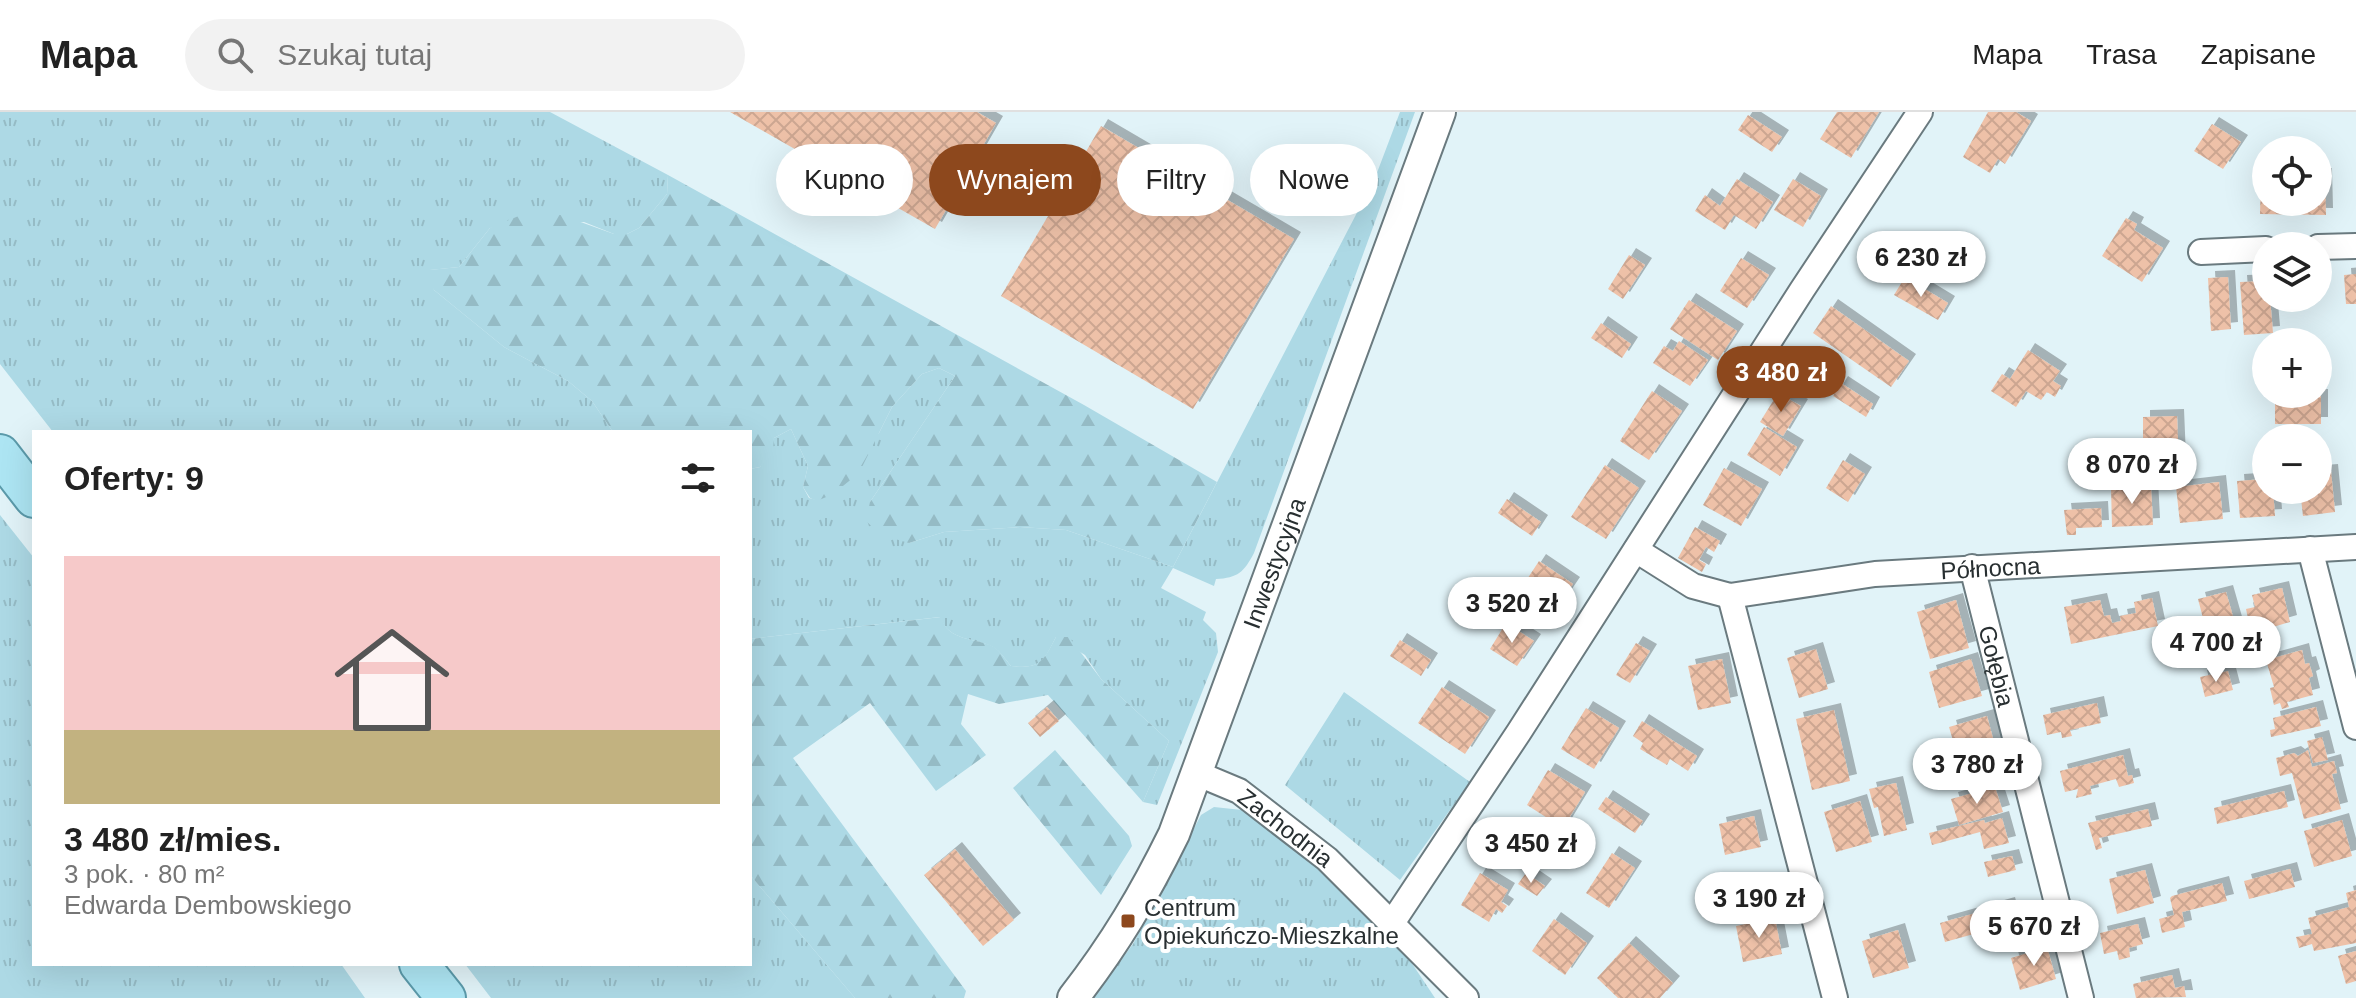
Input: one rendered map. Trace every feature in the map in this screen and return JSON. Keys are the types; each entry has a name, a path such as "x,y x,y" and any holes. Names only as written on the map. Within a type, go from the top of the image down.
{"main road":[{"path":"0,454 32,495"},
{"path":"421,966 446,998"}],"street":[{"name":"Inwestycyjna","path":"1073,998 1101,963 1144,896 1174,834 1440,112"},
{"path":"1392,923 1920,112"},
{"path":"2332,247 2356,246"},
{"path":"2201,252 2252,250"},
{"name":"Północna","path":"1636,550 1693,586 1730,596 1875,574 2356,547"},
{"path":"2310,549 2356,727"},
{"name":"Gołębia","path":"1972,567 2081,998"},
{"path":"1730,596 1835,998"},
{"name":"Zachodnia","path":"1196,773 1239,791 1327,859 1466,998"}],"green space":[{"path":"0,112 550,112 668,175 667,194 639,228 627,234 614,234 584,222 490,228 459,267 430,270 434,290 504,347 568,381 592,401 612,430 51,430 0,364"},
{"path":"1400,112 1415,112 1378,213 1378,170"},
{"path":"668,175 1217,482 1173,567 1066,530 1020,527 944,532 909,543 881,535 866,521 870,502 955,376 939,368 922,374 892,407 859,473 833,494 817,501 810,498 803,487 808,466 791,429 774,438 773,450 760,467 752,469 752,430 612,430 592,401 568,381 504,347 434,290 425,276 429,270 459,267 490,228 528,212 561,215 614,234 627,234 639,228 667,194"},
{"path":"1355,216 1377,216 1254,553 1240,573 1216,579 1214,586 1173,568 1161,588 1206,612 1203,620 1216,633 1218,652 1157,805 1143,802 1169,741 1101,679 1085,655 1056,637 1040,662 1021,667 1011,666 993,647 949,631 940,617 752,639 752,469 760,467 774,438 791,429 808,466 803,487 809,498 817,500 879,433 892,407 922,374 939,368 955,376 870,502 909,543 944,532 1020,527 1066,530 1173,567"},
{"path":"0,515 32,555 32,966 342,966 365,998 0,998"},
{"path":"941,617 950,631 994,647 1011,666 1029,666 1044,658 1056,637 1069,637 1101,679 1169,741 1143,802 1048,695 999,704 968,694 961,724 986,755 936,791 870,703 793,758 966,991 964,998 855,998 752,877 752,639"},
{"path":"1344,692 1470,782 1400,880 1285,785"},
{"path":"1055,750 1129,836 1132,846 1101,895 1013,788"},
{"path":"1214,807 1242,810 1321,868 1409,959 1435,998 1092,998 1133,944 1201,815"},
{"path":"752,877 855,998 491,998 467,966 752,966"}],"building":[{"path":"730,112 977,112 996,123 984,144 929,144 929,216 942,216 935,229 912,216 913,144 786,144"},
{"path":"1837,112 1879,112 1851,158 1820,139"},
{"path":"1988,112 2016,112 2031,121 2005,164 1998,159 1990,173 1963,157"},
{"path":"1748,115 1782,137 1772,152 1738,130"},
{"path":"2212,124 2241,142 2223,169 2194,151"},
{"path":"1101,126 1132,144 1117,144 1117,216 1234,216 1234,204 1294,239 1193,409 1001,296 1048,216 1101,216 1101,144 1090,144"},
{"path":"1737,179 1773,202 1756,229 1734,215 1725,230 1695,211 1705,195 1720,206"},
{"path":"1793,179 1821,196 1803,227 1774,210"},
{"path":"2126,218 2137,224 2134,230 2163,248 2142,282 2102,256"},
{"path":"1629,255 1645,265 1623,299 1608,289"},
{"path":"1741,258 1769,275 1747,308 1720,291"},
{"path":"2356,274 2356,304 2346,304 2344,275"},
{"path":"1905,277 1948,303 1938,320 1894,295"},
{"path":"2228,277 2231,329 2211,331 2208,278"},
{"path":"2240,282 2252,282 2252,312 2271,312 2273,328 2252,328 2252,334 2244,335"},
{"path":"1689,300 1737,331 1718,360 1670,329"},
{"path":"1831,306 1909,361 1891,387 1813,333"},
{"path":"1601,323 1631,344 1622,358 1591,338"},
{"path":"1679,341 1708,360 1690,386 1653,363 1664,346 1673,351"},
{"path":"2028,350 2060,371 2053,381 2061,386 2055,397 2047,392 2041,400 2026,391 2016,407 1991,391 2002,374 2010,379"},
{"path":"1841,383 1873,404 1866,417 1833,396"},
{"path":"1652,391 1682,411 1649,460 1620,441"},
{"path":"1778,393 1801,406 1783,436 1760,422"},
{"path":"2275,408 2321,408 2321,424 2275,424"},
{"path":"2177,416 2179,464 2143,465 2143,417"},
{"path":"1764,427 1797,447 1780,476 1747,455"},
{"path":"1843,460 1865,474 1848,502 1826,488"},
{"path":"1605,465 1639,488 1606,539 1571,517"},
{"path":"1724,468 1762,489 1741,526 1703,505"},
{"path":"2252,480 2252,504 2274,504 2275,516 2240,518 2237,481"},
{"path":"2332,481 2335,512 2303,516 2302,504 2332,504"},
{"path":"2219,482 2223,519 2180,523 2176,487"},
{"path":"2151,486 2153,525 2112,527 2111,487"},
{"path":"1507,499 1541,522 1532,536 1498,513"},
{"path":"2101,508 2102,527 2076,528 2076,535 2067,535 2064,510"},
{"path":"1695,527 1720,541 1714,552 1706,547 1699,560 1706,564 1702,572 1678,558"},
{"path":"1539,561 1573,584 1554,612 1520,590"},
{"path":"2282,588 2290,622 2260,631 2258,621 2249,623 2246,609 2255,607 2252,595"},
{"path":"2226,592 2236,627 2199,636 2196,628 2205,626 2198,599"},
{"path":"2152,598 2158,626 2071,644 2064,607 2100,600 2104,616 2110,615 2112,623 2121,621 2120,616 2136,613 2134,602"},
{"path":"1956,600 1969,648 1930,659 1917,612"},
{"path":"1506,623 1534,641 1517,666 1490,649"},
{"path":"1400,640 1431,660 1421,676 1390,656"},
{"path":"1636,643 1650,651 1630,683 1616,675"},
{"path":"1816,649 1828,689 1799,698 1787,658"},
{"path":"2302,650 2305,664 2309,663 2313,676 2309,678 2313,695 2287,702 2289,707 2282,709 2280,703 2274,705 2270,688 2274,687 2266,660"},
{"path":"1722,659 1731,703 1698,710 1688,666"},
{"path":"1971,659 1982,696 1939,708 1929,672"},
{"path":"2228,671 2233,690 2205,697 2200,677"},
{"path":"1442,687 1489,717 1465,754 1418,723"},
{"path":"2097,703 2101,723 2070,730 2072,736 2062,738 2061,732 2047,735 2043,715"},
{"path":"1047,707 1059,721 1040,737 1028,723"},
{"path":"2316,707 2321,726 2271,737 2270,730 2275,729 2273,718"},
{"path":"1586,708 1619,728 1594,769 1561,749"},
{"path":"1834,710 1850,781 1812,790 1796,719"},
{"path":"1987,716 1998,757 1961,768 1949,727"},
{"path":"1642,721 1697,756 1688,771 1670,759 1667,765 1640,749 1643,743 1633,736"},
{"path":"2322,737 2328,760 2313,763 2307,741"},
{"path":"2308,750 2312,767 2334,761 2337,773 2332,774 2341,809 2304,819 2292,773 2280,776 2276,758 2294,753 2298,756"},
{"path":"2123,755 2128,776 2132,775 2134,783 2119,787 2116,779 2090,786 2092,794 2076,798 2078,789 2065,792 2060,771"},
{"path":"1548,770 1585,792 1563,828 1527,805"},
{"path":"1896,783 1907,830 1884,836 1878,807 1874,808 1869,789"},
{"path":"1995,787 2003,812 1959,825 1951,799"},
{"path":"2284,791 2288,807 2217,824 2214,808"},
{"path":"1606,797 1643,821 1635,833 1598,809"},
{"path":"1860,801 1872,842 1836,852 1824,812"},
{"path":"2148,809 2152,826 2099,838 2102,848 2096,850 2088,823"},
{"path":"1754,816 1761,847 1725,855 1719,824"},
{"path":"2002,818 2009,843 1984,849 1980,832 1932,845 1929,833"},
{"path":"2342,820 2352,856 2314,867 2304,831"},
{"path":"955,849 1014,920 983,946 924,875"},
{"path":"1612,853 1635,868 1609,908 1586,893"},
{"path":"2012,856 2016,870 1988,877 1984,862"},
{"path":"2290,869 2295,887 2249,899 2244,881"},
{"path":"2145,870 2154,903 2117,914 2109,879"},
{"path":"1480,873 1508,890 1501,902 1507,906 1502,913 1496,909 1489,922 1461,905"},
{"path":"1526,873 1545,886 1537,896 1518,884"},
{"path":"2222,883 2227,901 2182,912 2185,927 2162,933 2159,919 2174,915 2172,896"},
{"path":"2356,890 2356,943 2314,951 2312,944 2299,948 2296,937 2312,934 2308,918 2349,907 2346,893"},
{"path":"2008,904 2013,923 1945,942 1940,923"},
{"path":"1775,918 1782,954 1743,962 1736,926"},
{"path":"1554,919 1587,943 1565,975 1532,951"},
{"path":"2138,924 2143,944 2129,948 2130,957 2119,960 2117,951 2104,954 2100,933"},
{"path":"1898,930 1909,968 1873,978 1862,941"},
{"path":"1629,943 1673,983 1660,998 1618,998 1597,978"},
{"path":"2047,947 2056,979 2020,990 2011,958"},
{"path":"2356,951 2356,981 2346,984 2338,956"},
{"path":"2172,975 2175,988 2184,986 2186,997 2136,998 2133,984"}],"place":[{"name":"Centrum Opiekuńczo-Mieszkalne","path":"1128,921"}]}
